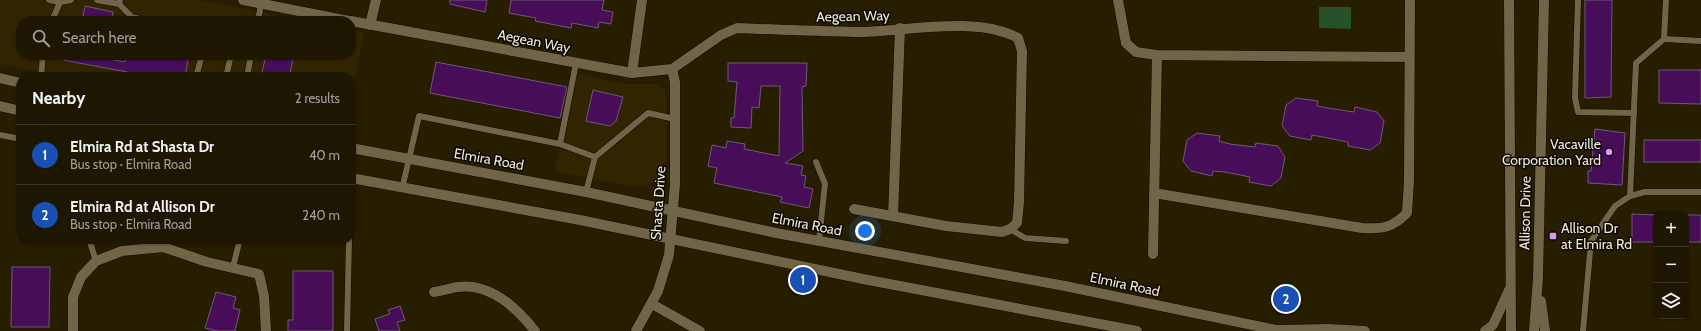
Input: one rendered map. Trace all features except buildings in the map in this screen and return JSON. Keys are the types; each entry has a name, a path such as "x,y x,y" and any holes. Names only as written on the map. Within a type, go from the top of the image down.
{"street":[{"name":"Aegean Way","path":"243,0 261,4 283,4 323,16"},
{"path":"370,25 376,0"},
{"path":"632,73 642,0"},
{"path":"1118,0 1126,43 1136,52 1157,54 1409,57"},
{"path":"1154,194 1362,228 1378,229 1395,224 1407,213 1409,180 1410,0"},
{"name":"Allison Drive","path":"1509,0 1511,331"},
{"name":"Allison Drive","path":"1534,331 1538,278 1544,0"},
{"name":"Aegean Way","path":"356,22 632,73 672,69 721,35 737,28 856,32 900,28 974,27 1006,31 1018,38 1022,51 1019,202 1017,223 1010,229"},
{"path":"893,216 900,28"},
{"path":"1153,254 1157,54"},
{"name":"Shasta Drive","path":"636,331 652,304 668,258 675,188 675,82 672,69"},
{"path":"0,78 16,81"},
{"path":"0,106 16,110"},
{"name":"Elmira Road","path":"356,149 672,209 776,233 1065,286 1279,331 1328,329 1365,331"},
{"path":"356,179 402,189 550,215 670,240 1137,331"},
{"path":"854,209 946,226 1002,232 1010,229"},
{"path":"73,331 73,296 81,277 96,261 122,251 159,244"},
{"path":"166,244 207,262 259,274 264,296 266,331"},
{"path":"1538,278 1545,331"},
{"path":"434,292 460,287 484,290 505,300 521,314 535,331"},
{"path":"1485,331 1493,325 1510,288"},
{"path":"652,304 700,331"}],"lane":[{"path":"49,0 60,2 71,0"},
{"path":"97,0 120,2 131,16"},
{"path":"1578,0 1575,98 1578,112 1634,113"},
{"path":"1664,39 1666,0"},
{"path":"54,16 60,2"},
{"path":"259,16 261,4"},
{"path":"1630,196 1636,63 1664,39 1701,41"},
{"path":"42,72 43,60"},
{"path":"197,72 201,60"},
{"path":"227,72 229,60"},
{"path":"248,72 250,60"},
{"path":"560,144 576,63"},
{"path":"586,192 595,157 648,113 675,119"},
{"path":"402,189 419,116 560,144 595,157"},
{"path":"0,135 16,138"},
{"path":"816,162 825,184 819,240"},
{"path":"1583,331 1591,241 1615,206 1630,196 1645,192 1701,192"},
{"path":"1010,229 1024,238 1066,241"},
{"path":"91,244 96,261"},
{"path":"233,268 239,244"},
{"path":"347,331 349,244"}],"shaded area":[{"path":"0,0 199,0 281,16 16,16 16,60 356,60 356,31 364,32 356,72 41,72 0,64"},
{"path":"574,73 626,84 656,84 664,90 666,97 666,162 662,175 652,184 631,186 555,172"}],"green space":[{"path":"1319,7 1351,7 1351,29 1319,28"}],"place":[{"name":"Vacaville Corporation Yard","path":"1609,152"},
{"name":"Allison Dr at Elmira Rd","path":"1553,236"},
{"name":"Elmira Rd at Shasta Dr","path":"803,280"},
{"name":"Elmira Rd at Allison Dr","path":"1286,299"}]}
